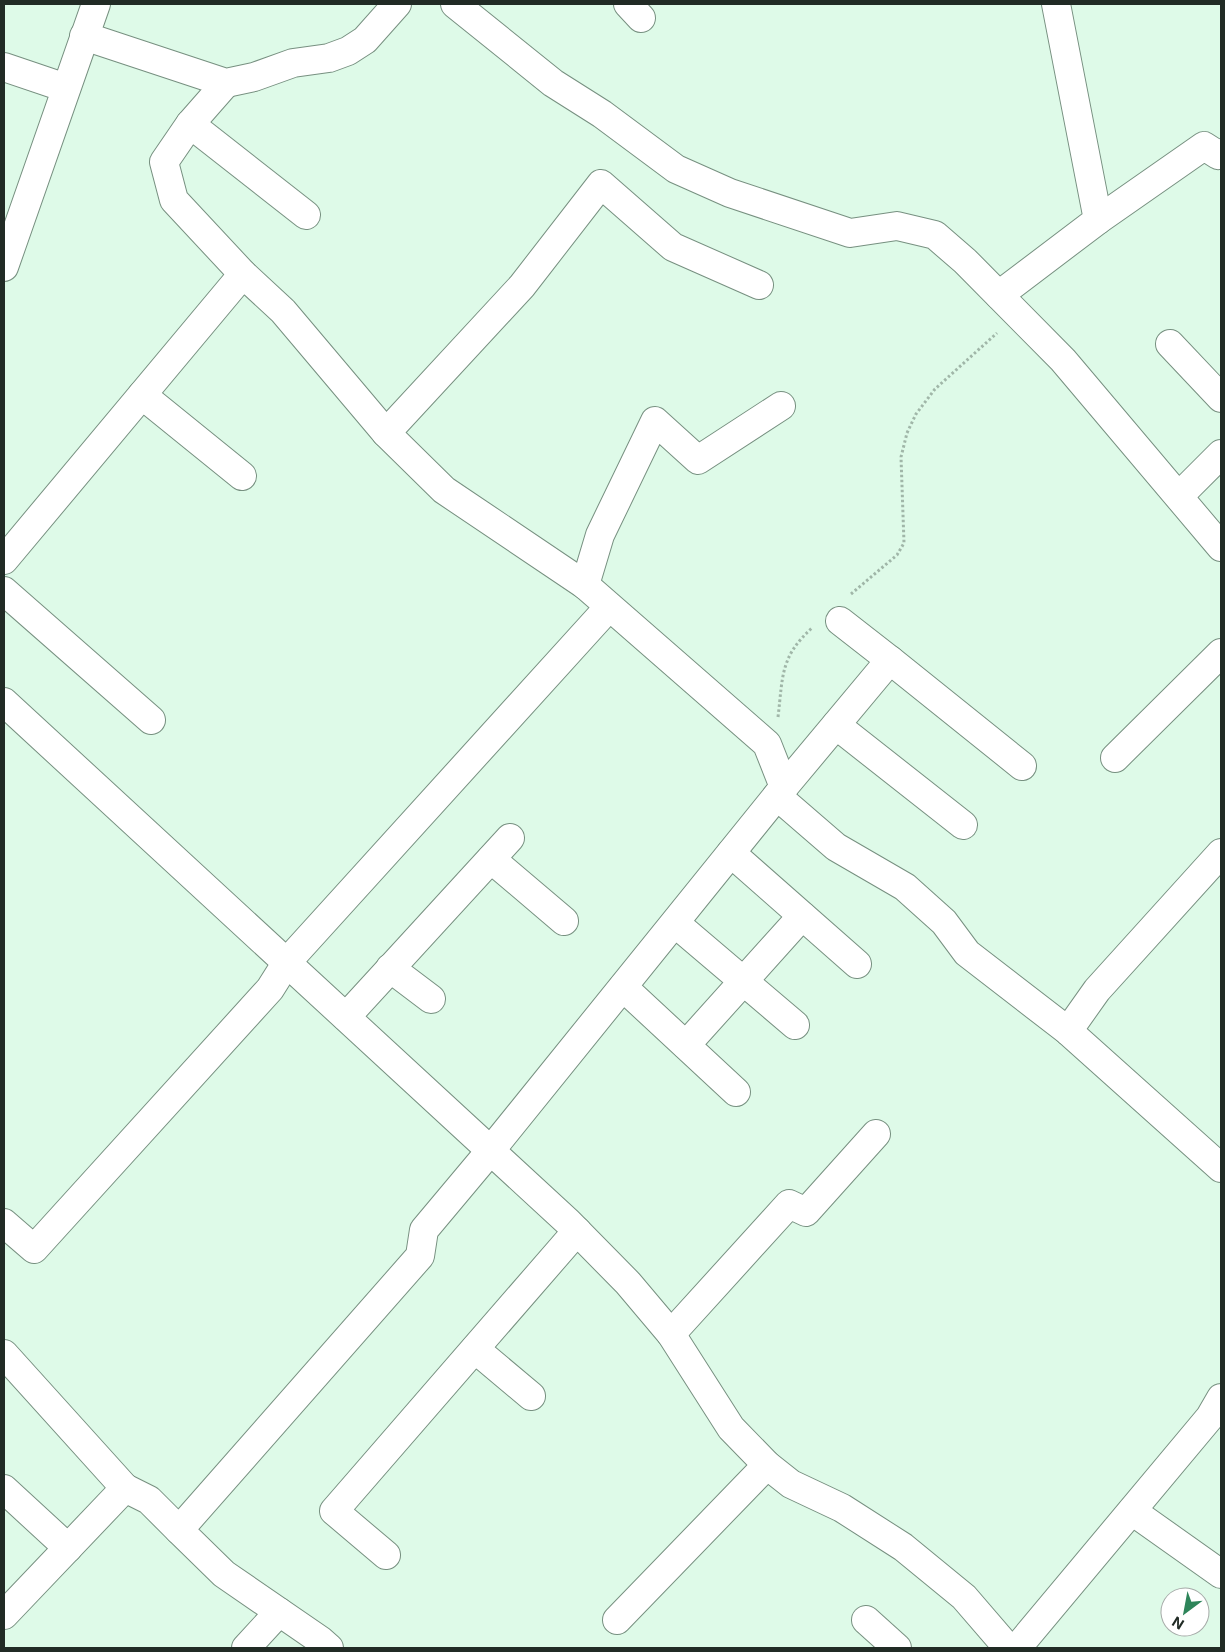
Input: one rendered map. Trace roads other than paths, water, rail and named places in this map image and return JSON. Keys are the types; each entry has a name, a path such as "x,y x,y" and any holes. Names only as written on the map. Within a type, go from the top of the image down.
{"street":[{"path":"7,249 96,4"},
{"path":"84,36 226,83 254,77 293,63 329,58 348,51 365,40 397,4"},
{"path":"455,4 553,83 602,114 676,168 730,193 850,233 897,226 935,235 965,261 1064,360 1221,547"},
{"path":"1056,4 1098,220"},
{"path":"4,67 66,88"},
{"path":"226,83 190,124 164,162 174,200 243,274 283,311 386,433 444,490 586,585 608,607 767,744 781,792 836,847 905,887 944,922 967,953 1068,1031 1221,1168"},
{"path":"190,124 306,215"},
{"path":"999,295 1098,220 1204,146 1218,156 1221,153"},
{"path":"386,433 522,286 601,184 673,248 759,286"},
{"path":"4,560 243,274"},
{"path":"1170,344 1221,398"},
{"path":"142,395 242,476"},
{"path":"586,585 600,535 655,421 698,460 781,406"},
{"path":"1179,496 1221,454"},
{"path":"4,591 151,720"},
{"path":"4,1223 34,1249 270,989 287,962 608,607"},
{"path":"834,614 1022,766"},
{"path":"1115,758 1221,653"},
{"path":"179,1530 420,1256 424,1230 890,660"},
{"path":"4,702 577,1231 628,1283 671,1334 731,1428 767,1465 790,1484 842,1508 903,1547 964,1597 1008,1648"},
{"path":"836,725 963,825"},
{"path":"346,1017 510,838"},
{"path":"731,853 858,964"},
{"path":"1068,1031 1098,990 1221,853"},
{"path":"491,859 564,921"},
{"path":"686,1045 802,916"},
{"path":"675,923 795,1025"},
{"path":"390,968 431,999"},
{"path":"623,987 736,1092"},
{"path":"671,1334 788,1204 806,1212 876,1134"},
{"path":"386,1555 334,1511 577,1231"},
{"path":"474,1349 531,1396"},
{"path":"4,1354 125,1488 149,1500 224,1574 329,1648"},
{"path":"1017,1648 1210,1417 1221,1398"},
{"path":"617,1620 767,1465"},
{"path":"4,1615 125,1488"},
{"path":"4,1489 68,1548"},
{"path":"1132,1511 1221,1574"},
{"path":"246,1648 278,1612"},
{"path":"866,1620 896,1648"}]}
